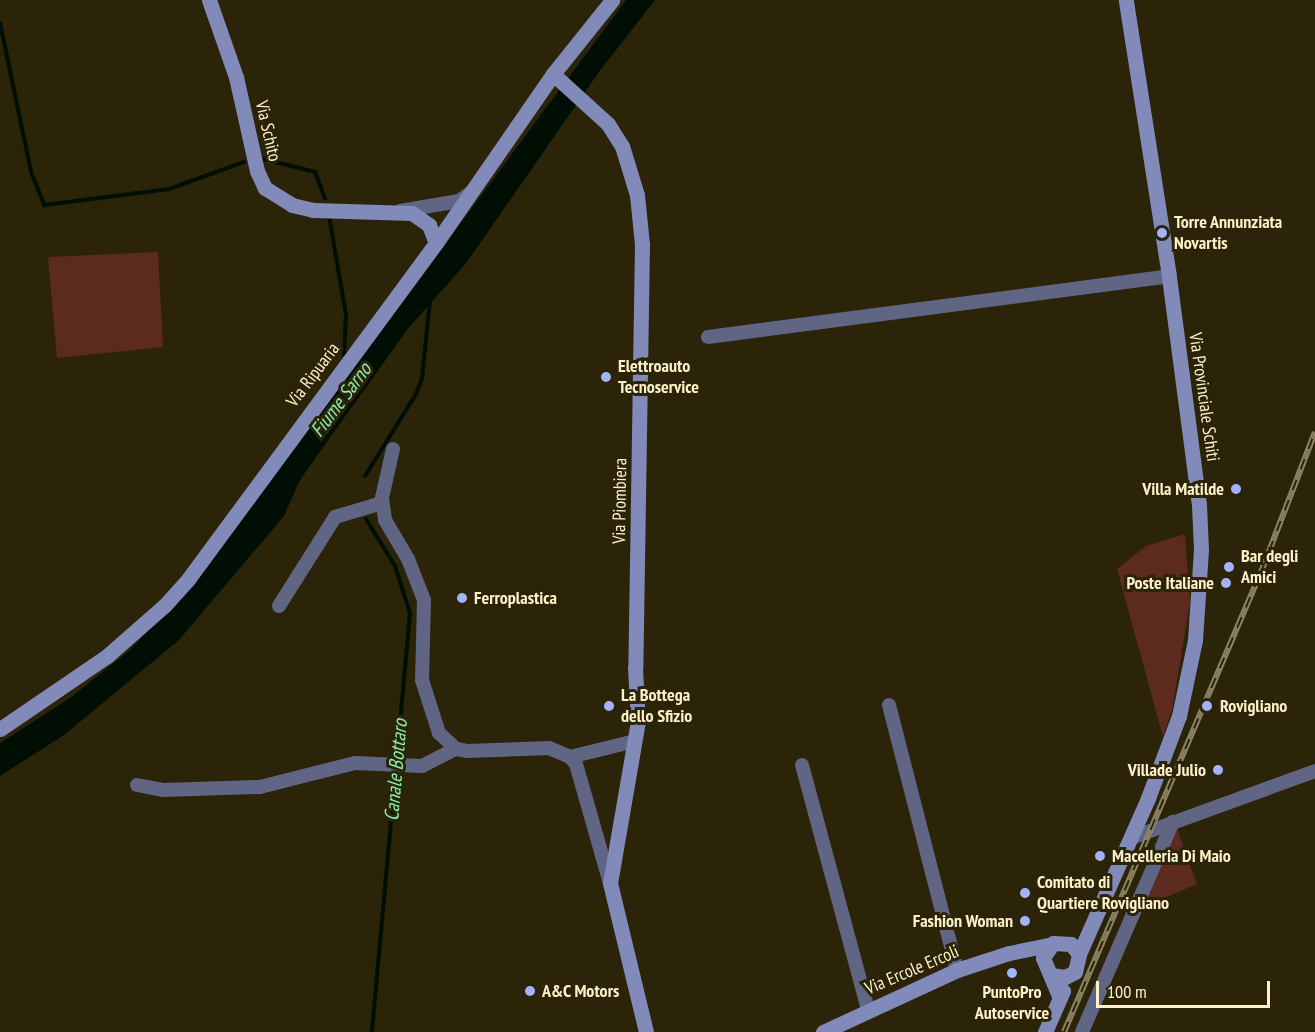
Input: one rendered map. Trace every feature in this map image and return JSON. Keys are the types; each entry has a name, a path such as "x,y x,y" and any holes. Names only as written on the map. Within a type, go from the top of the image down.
{"street":[{"name":"Via Schito","path":"209,0 236,77 257,171 265,188 292,206 314,210 400,210 424,218 436,243"},
{"name":"Via Ripuaria","path":"0,729 107,656 165,605 436,243 553,74 612,0"},
{"name":"Via Provinciale Schiti","path":"1045,1032 1070,976 1078,966 1079,954 1163,763 1185,696 1195,640 1201,549 1199,505 1169,276 1126,0"},
{"name":"Via Piombiera","path":"553,74 608,124 622,146 637,195 642,243 635,741 610,883"},
{"path":"400,210 459,201 472,191"},
{"path":"708,337 1169,276"},
{"path":"393,450 386,466 382,503 385,519 408,560 424,600 422,680 439,733 456,749"},
{"path":"279,606 335,517 382,503"},
{"path":"889,705 957,970"},
{"path":"137,785 163,790 239,789 279,784 355,763 405,768 422,766 456,749 549,748 570,757 635,741"},
{"name":"Via Piombiera","path":"570,757 576,764 610,883 646,1032"},
{"path":"802,765 868,1010"},
{"path":"1131,838 1315,771"},
{"path":"1082,1032 1173,822"},
{"path":"1060,998 1042,958 1049,945 1066,942 1091,927"},
{"path":"1066,942 1079,954"},
{"name":"Via Ercole Ercoli","path":"823,1032 957,970 1049,945"},
{"path":"1020,952 1047,971 1070,976"}],"shaded area":[{"path":"158,252 163,347 57,358 48,257"},
{"path":"1185,534 1190,603 1172,710 1163,737 1117,569 1146,546"},
{"path":"1177,829 1197,884 1139,909"}],"water":[{"name":"Fiume Sarno","path":"626,0 655,0 599,72 467,262 407,330 300,480 284,516 179,640 64,735 0,776 0,743 70,698 130,650 198,578"}],"waterway":[{"path":"0,23 31,172 44,205 169,189 244,162"},
{"path":"263,159 315,172 325,198"},
{"path":"329,216 346,314 344,355"},
{"name":"Canale Bottaro","path":"365,476 416,394 422,378 430,301"},
{"name":"Canale Bottaro","path":"366,519 395,566 410,613 372,1032"}],"railway":[{"path":"1064,1032 1261,572 1315,432"}],"place":[{"name":"Torre Annunziata Novartis","path":"1162,233"},
{"name":"Elettroauto Tecnoservice","path":"606,377"},
{"name":"Villa Matilde","path":"1236,489"},
{"name":"Bar degli Amici","path":"1229,567"},
{"name":"Poste Italiane","path":"1226,583"},
{"name":"Ferroplastica","path":"462,598"},
{"name":"La Bottega dello Sfizio","path":"609,706"},
{"name":"Rovigliano","path":"1207,706"},
{"name":"Villade Julio","path":"1218,770"},
{"name":"Macelleria Di Maio","path":"1100,856"},
{"name":"Comitato di Quartiere Rovigliano","path":"1025,893"},
{"name":"Fashion Woman","path":"1025,921"},
{"name":"PuntoPro Autoservice","path":"1012,973"},
{"name":"A&C Motors","path":"530,991"}]}
